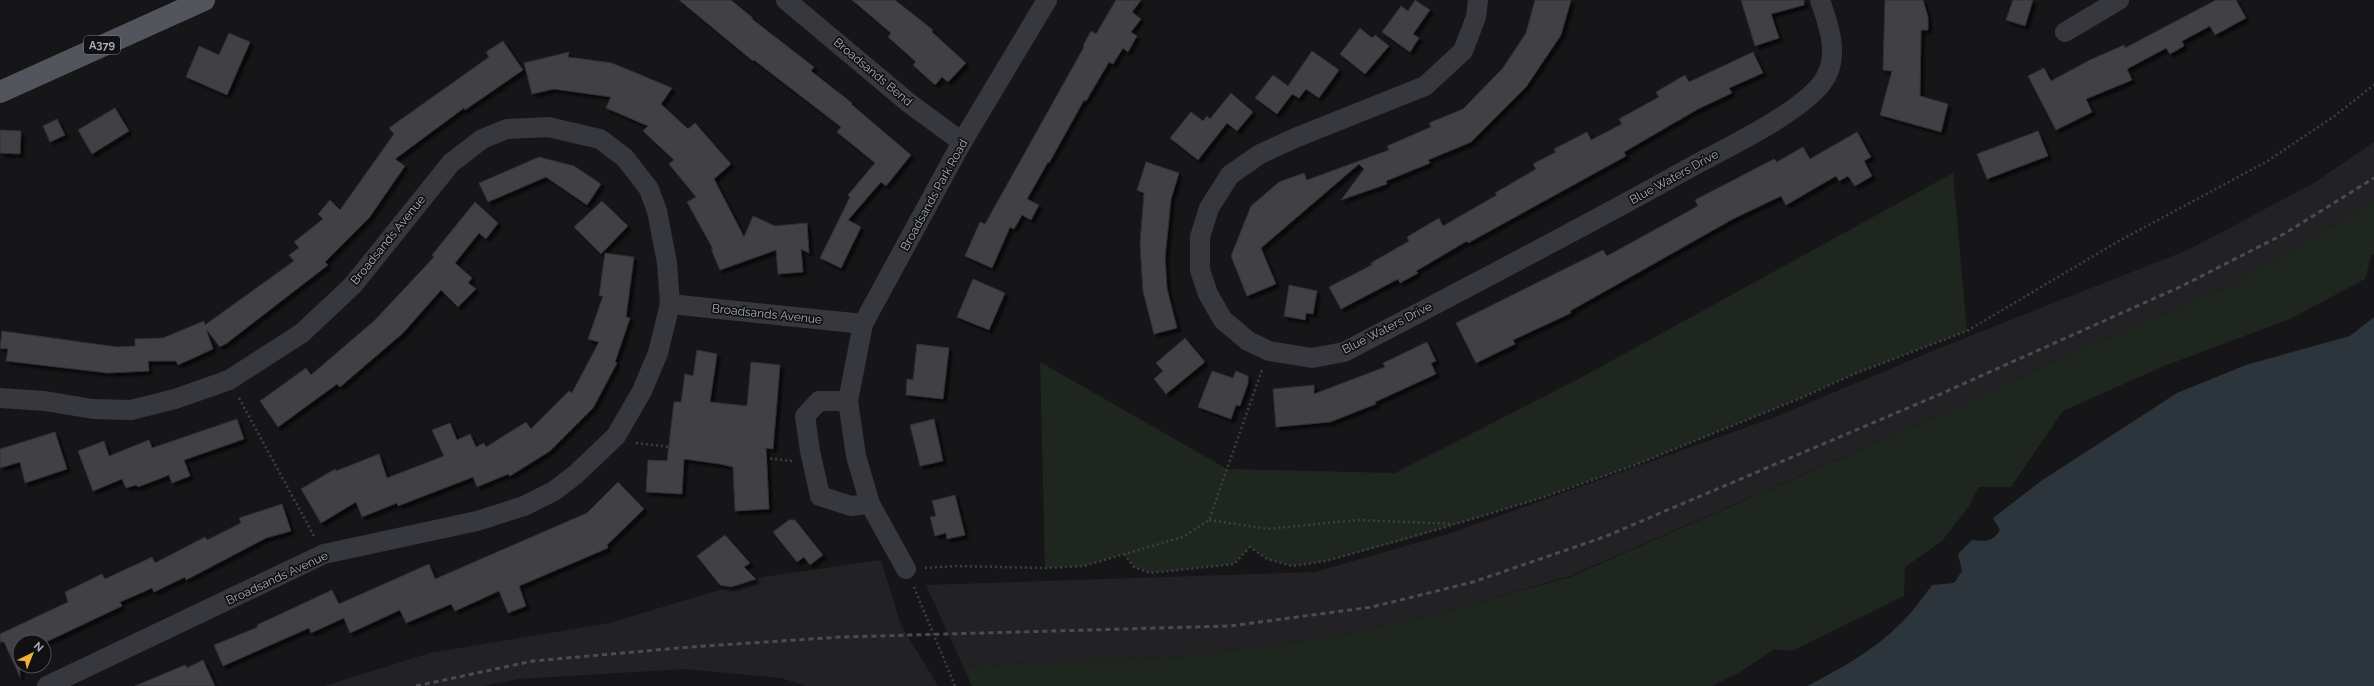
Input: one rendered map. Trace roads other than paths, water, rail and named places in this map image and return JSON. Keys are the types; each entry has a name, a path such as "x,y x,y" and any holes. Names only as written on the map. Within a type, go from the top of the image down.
{"main road":[{"name":"A379","path":"0,92 204,0"}],"street":[{"name":"Broadsands Bend","path":"786,0 909,103 962,142"},
{"name":"Broadsands Park Road","path":"906,569 870,504 856,456 848,401 863,324 962,142 1048,0"},
{"name":"Blue Waters Drive","path":"1478,0 1476,16 1463,51 1425,86 1295,138 1260,154 1230,175 1209,208 1200,237 1200,270 1208,294 1223,320 1248,341 1269,351 1312,358 1344,352 1604,216 1752,133 1801,103 1823,81 1832,61 1831,34 1820,0"},
{"path":"2065,32 2119,0"},
{"name":"Broadsands Avenue","path":"0,398 45,401 93,409 130,410 175,399 229,380 302,333 353,285 451,163 482,139 507,129 548,127 573,131 600,139 625,158 649,189 657,211 666,263 670,304 656,359 642,391 616,436 575,475 554,490 524,506 477,521 324,554 46,686"},
{"name":"Broadsands Avenue","path":"670,304 863,324"},
{"path":"848,401 819,402 806,416 813,463 820,496 851,506 870,504"}],"railway":[{"path":"416,686 533,661 690,647 841,637 1230,626 1372,607 1473,582 1604,537 1936,396 2182,286 2284,234 2374,178"}]}
